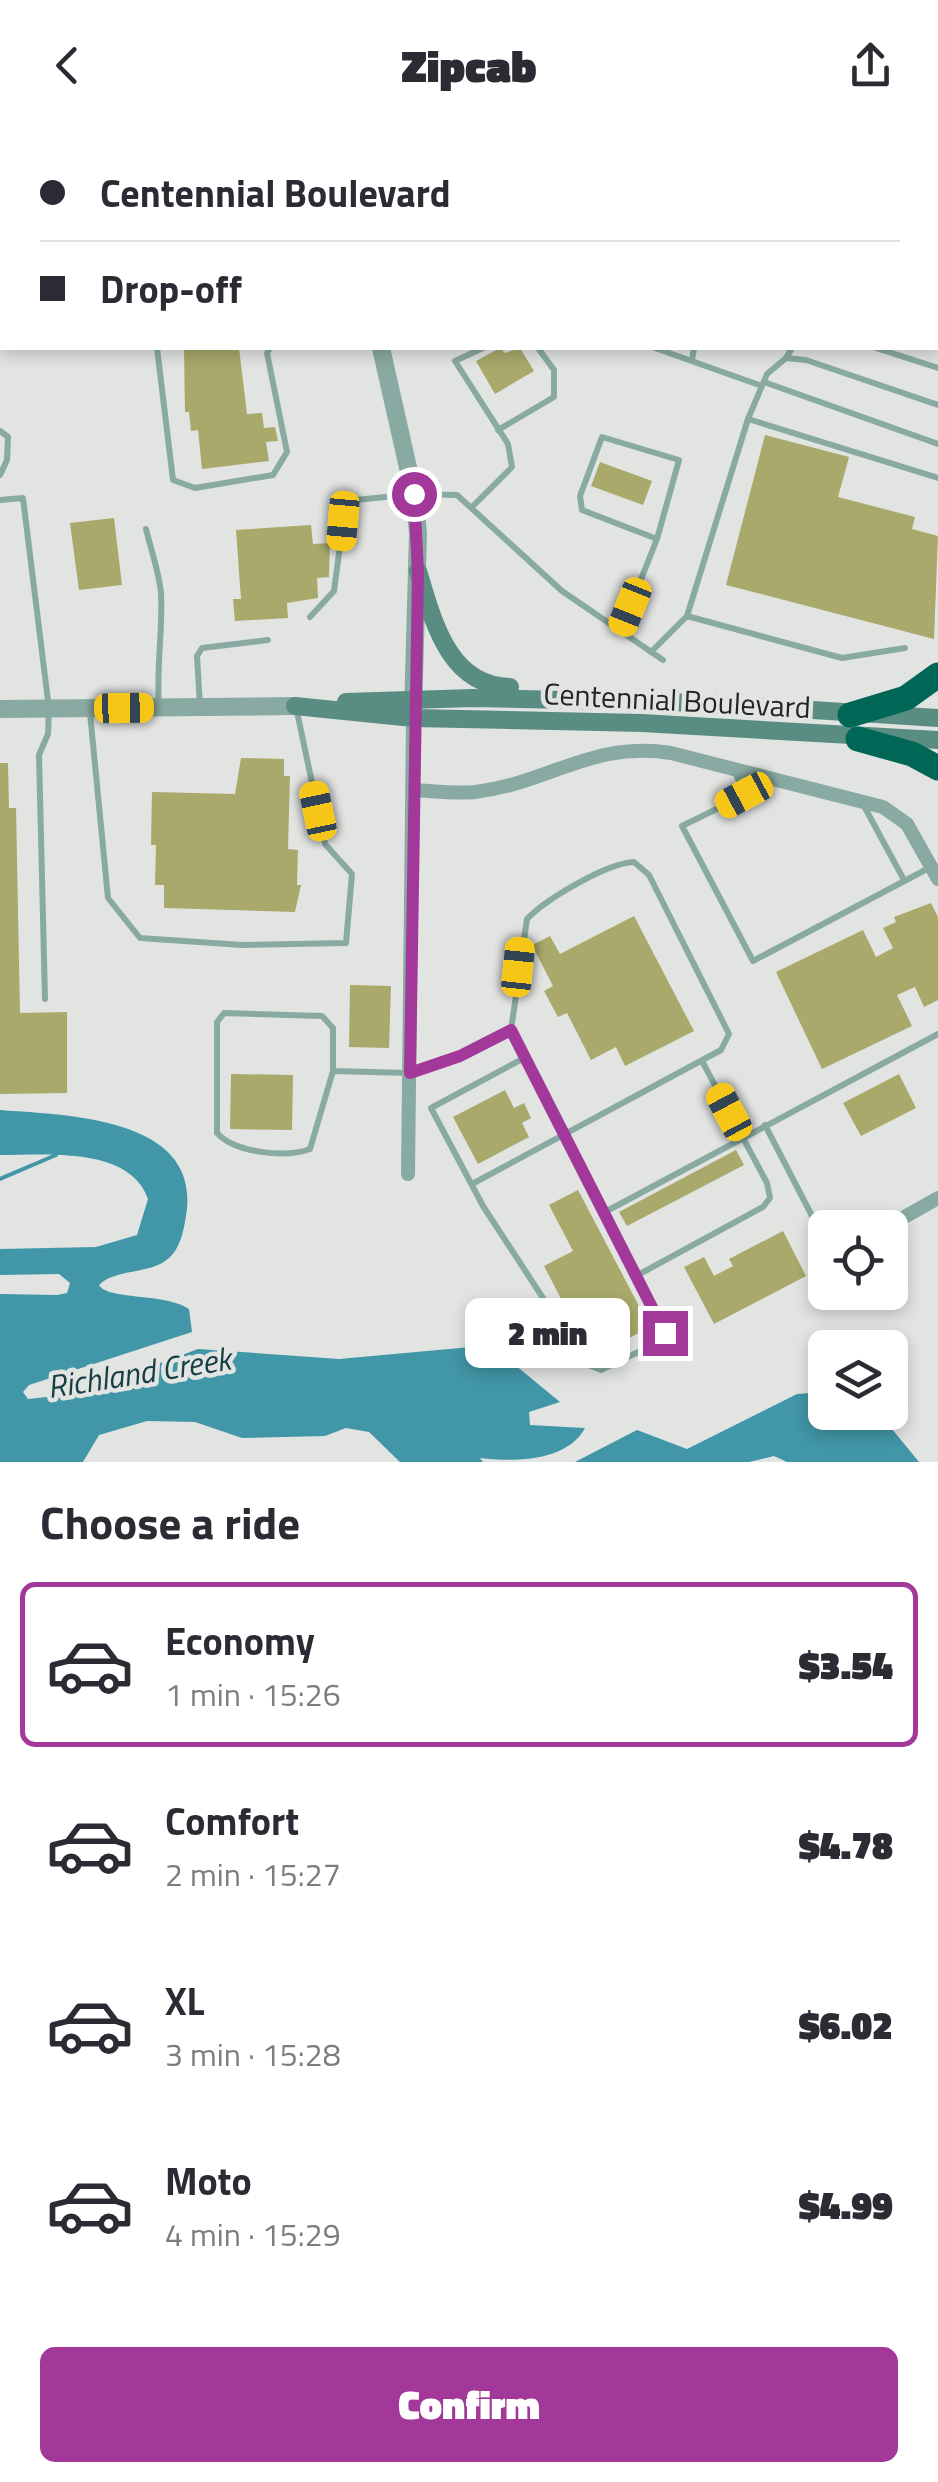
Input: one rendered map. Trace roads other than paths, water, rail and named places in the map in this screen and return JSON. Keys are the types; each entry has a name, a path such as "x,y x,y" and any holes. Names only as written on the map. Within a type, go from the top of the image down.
{"highway":[{"path":"854,727 938,675"},
{"path":"854,727 938,768"}],"main road":[{"path":"418,571 445,648 465,670 493,687 642,691 704,703"},
{"name":"Centennial Boulevard","path":"296,706 414,698 704,703 938,740"},
{"name":"Centennial Boulevard","path":"296,706 413,718 854,727 938,718"}],"street":[{"path":"380,350 414,494 418,571 408,1174"},
{"path":"0,709 296,706"},
{"path":"413,790 490,789 620,750 655,750 882,807 906,824 935,873"},
{"path":"908,1215 938,1198"}],"lane":[{"path":"157,350 173,480 195,488 274,474 286,452 269,350"},
{"path":"473,506 512,467 508,444 455,361 479,350"},
{"path":"498,430 554,396 554,370 539,350"},
{"path":"662,350 938,444"},
{"path":"692,360 694,350"},
{"path":"652,652 687,616 748,419 766,374 791,350"},
{"path":"882,350 938,368"},
{"path":"786,358 806,360 938,405"},
{"path":"748,419 938,478"},
{"path":"0,431 8,436 7,460 0,475"},
{"path":"620,632 656,539 679,460 602,437 580,496 582,510 656,539"},
{"path":"310,617 334,591 346,501 446,493 473,506 562,591 662,660"},
{"path":"0,500 24,498 49,708 48,734 39,756 44,999"},
{"path":"146,529 160,588 162,635 156,668 159,708"},
{"path":"687,616 842,658 906,648"},
{"path":"200,707 197,656 202,648 268,640"},
{"path":"90,708 108,898 140,938 242,944 346,942 352,874 324,844 296,706"},
{"path":"734,769 744,795 682,826 753,961 904,880 935,873"},
{"path":"861,800 904,880"},
{"path":"431,1108 472,1184 593,1369 602,1370 663,1340 665,1333 564,1136 526,1056 511,1030 527,920 557,896 619,864 634,862 649,875 727,1024 728,1042 702,1061 564,1136 472,1184"},
{"path":"224,1013 322,1016 333,1028 333,1070 310,1149 247,1149 230,1144 217,1132 217,1022 224,1013"},
{"path":"333,1070 410,1073 460,1056 511,1030"},
{"path":"604,1212 938,1034"},
{"path":"409,1108 431,1108 526,1056"},
{"path":"636,1276 764,1207 770,1198 767,1182 702,1061"},
{"path":"766,1125 809,1210"}],"water":[{"name":"Richland Creek","path":"0,1110 89,1119 148,1138 170,1155 184,1178 187,1208 182,1235 169,1258 99,1285 113,1293 166,1301 189,1309 192,1332 29,1385 23,1392 28,1399 76,1394 198,1349 339,1359 471,1347 504,1356 560,1402 529,1412 530,1425 585,1428 566,1448 538,1457 480,1458 483,1462 400,1462 369,1432 346,1428 325,1436 242,1438 195,1422 147,1421 99,1435 83,1462 0,1462 0,1294 57,1295 67,1293 70,1283 59,1274 0,1275 0,1249 96,1247 137,1235 148,1199 138,1182 124,1170 105,1162 62,1155 0,1155"},
{"path":"808,1393 808,1430 893,1430 919,1462 787,1462 774,1456 749,1462 575,1462 637,1430 687,1449 797,1394"}],"waterway":[{"path":"0,1179 56,1155"}]}
